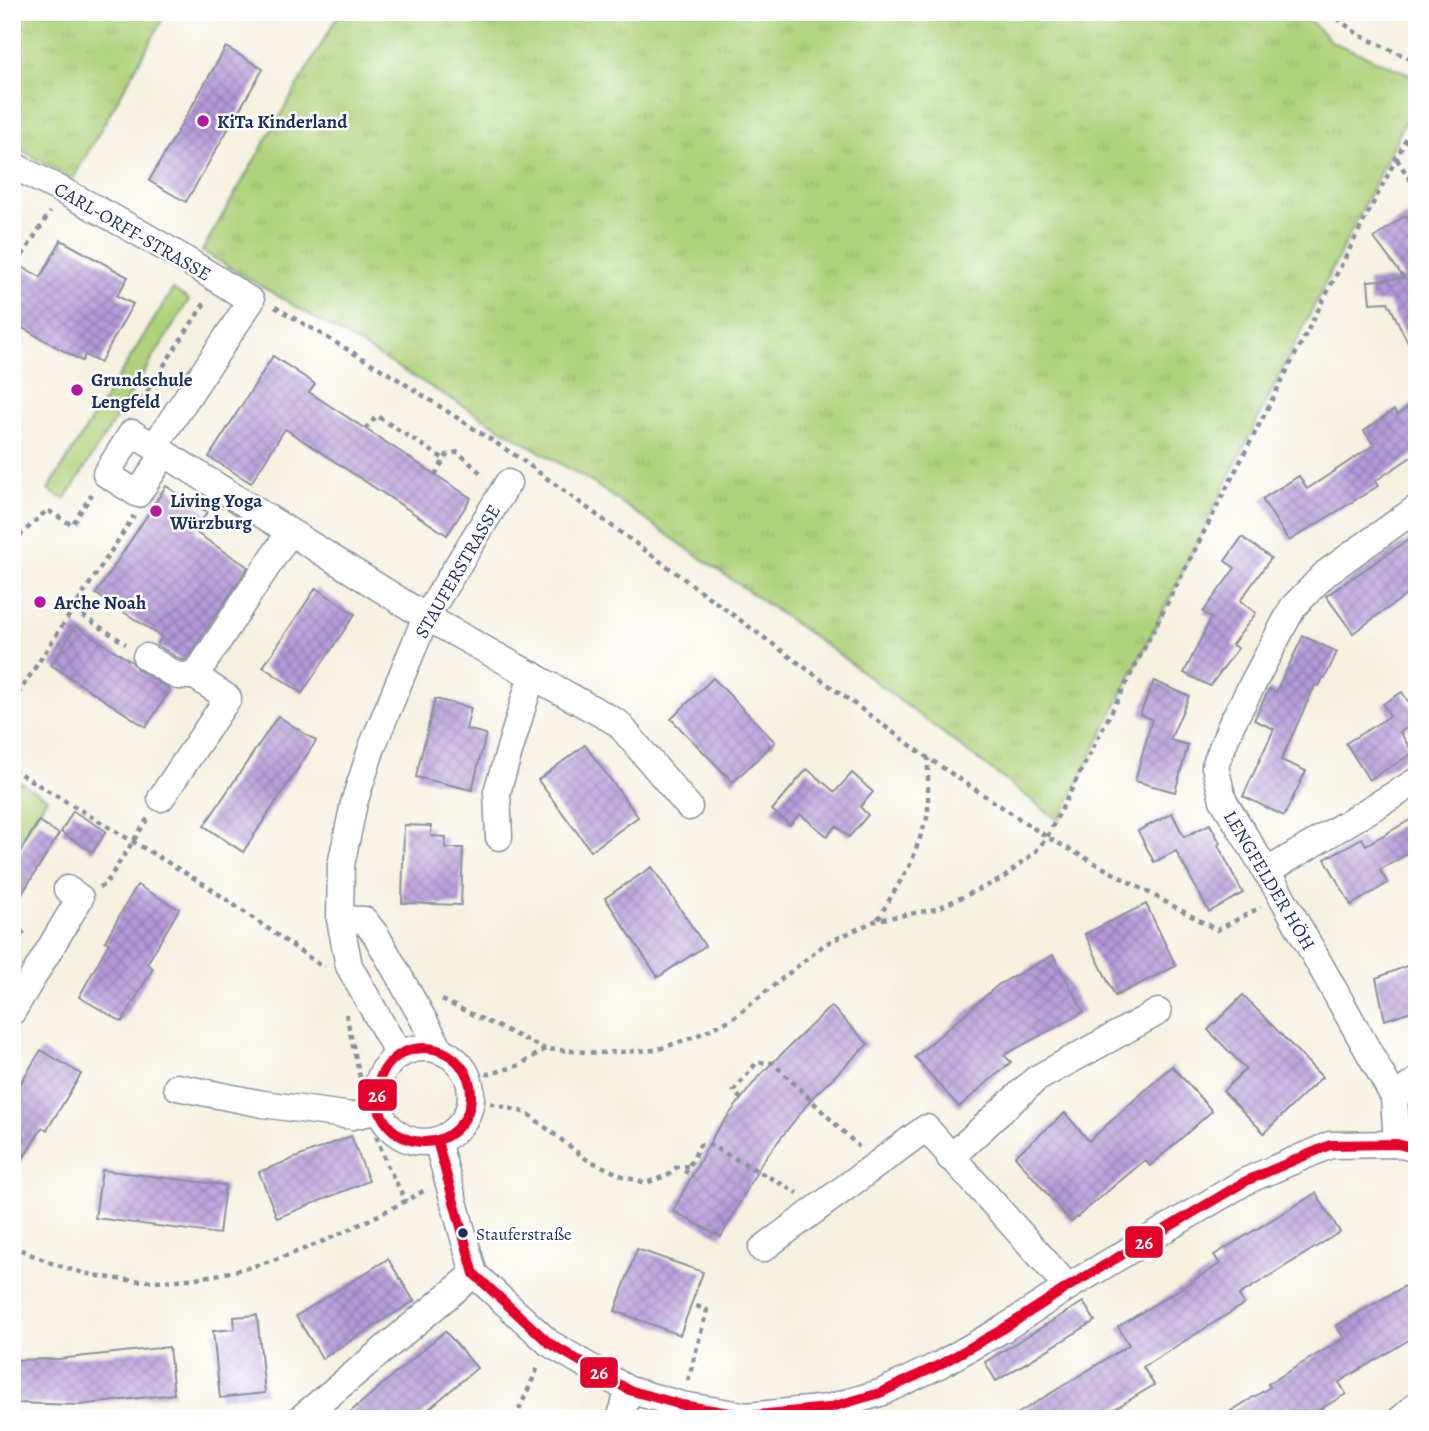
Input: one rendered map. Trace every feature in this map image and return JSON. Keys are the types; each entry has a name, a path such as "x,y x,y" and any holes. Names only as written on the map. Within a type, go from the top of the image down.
{"street":[{"name":"CARL-ORFF-STRASSE","path":"12,165 63,190 220,280 251,301"},
{"path":"150,445 106,474 138,494 150,445 251,301"},
{"path":"150,445 223,478 289,533 426,617 618,723 689,807"},
{"name":"STAUFERSTRASSE","path":"398,1055 349,966 340,919 341,865 354,803 372,747 426,617 505,488"},
{"name":"LENGFELDER HÖH","path":"1407,1147 1394,1097 1282,897 1223,800 1215,766 1231,725 1293,607 1326,573 1417,508"},
{"path":"195,676 289,533"},
{"path":"146,657 177,676 195,676 228,698 161,798"},
{"path":"499,837 497,792 532,676"},
{"path":"1266,872 1417,781"},
{"path":"12,1012 74,893"},
{"path":"340,919 364,920 376,935 441,1052"},
{"path":"950,1158 1036,1079 1158,1012"},
{"path":"423,1047 441,1052 457,1061 469,1086 467,1114 456,1129 436,1140 420,1142 401,1137 387,1124 379,1110 378,1087 386,1066 398,1055 414,1048 423,1047"},
{"path":"1394,1097 1417,1081"},
{"path":"177,1087 263,1104 352,1116 379,1110"},
{"path":"762,1250 926,1128 1068,1287"},
{"path":"436,1140 474,1274 549,1343 629,1391 681,1405 747,1416 829,1413 880,1393 939,1365 1003,1329 1246,1181 1330,1145 1407,1147"},
{"path":"300,1419 474,1274"},
{"path":"620,1419 629,1391"},
{"path":"1401,1419 1417,1405"}],"path":[{"path":"1329,12 1359,35 1417,62"},
{"path":"439,999 545,1049 599,1053 656,1050 694,1037 733,1019 825,944 877,920 936,909 1002,879 1036,851 1047,837 1417,118"},
{"path":"1396,158 1417,191"},
{"path":"17,264 63,190"},
{"path":"150,445 123,428 220,280"},
{"path":"251,301 265,301 289,315 396,378 522,460 928,758 1047,837 1217,930 1282,897"},
{"path":"365,429 377,416 444,459"},
{"path":"435,475 447,455 458,452 505,488"},
{"path":"12,543 47,510 72,525 106,474"},
{"path":"12,702 138,511 138,494"},
{"path":"74,610 146,657"},
{"path":"877,920 911,863 928,815 928,758"},
{"path":"12,769 207,886 320,965 332,966"},
{"path":"74,893 105,885 161,798"},
{"path":"469,1086 490,1074 520,1065 545,1049"},
{"path":"741,1099 734,1091 757,1062 773,1063 877,1165"},
{"path":"469,1086 527,1113 586,1159 625,1177 646,1183 668,1175 677,1167 688,1166"},
{"path":"685,1174 700,1145 710,1145 821,1206"},
{"path":"12,1245 36,1257 84,1274 131,1281 182,1281 249,1268 327,1240 446,1179"},
{"path":"681,1405 707,1310 691,1304"},
{"path":"515,1419 549,1343"}],"green space":[{"path":"12,12 167,12 73,179 12,145"},
{"path":"340,12 1301,12 1332,42 1417,77 1417,98 1059,821 837,653 596,485 202,251"},
{"path":"173,289 189,300 65,500 48,490"},
{"path":"12,777 47,798 12,854"}],"building":[{"path":"226,47 263,69 186,202 149,181"},
{"path":"1406,215 1417,229 1417,361 1388,302 1370,303 1368,281 1404,278 1374,238"},
{"path":"61,240 128,277 117,296 133,304 100,363 85,355 82,361 14,323 22,308 12,303 12,262 41,277"},
{"path":"273,356 315,384 309,392 471,498 447,535 285,429 251,483 209,457"},
{"path":"1417,400 1417,453 1375,481 1378,486 1289,541 1262,499 1299,476 1307,489 1374,445 1364,431 1394,410 1397,415"},
{"path":"166,486 207,512 195,532 248,567 186,660 181,660 157,645 162,637 96,594"},
{"path":"1417,534 1417,587 1353,633 1326,596"},
{"path":"1242,537 1271,558 1240,601 1256,613 1232,645 1238,648 1210,686 1184,673 1211,618 1203,612 1235,568 1225,561"},
{"path":"316,588 355,614 302,693 263,667"},
{"path":"76,626 170,690 146,727 51,665"},
{"path":"1303,636 1337,652 1325,678 1323,677 1319,686 1315,685 1281,760 1306,771 1284,816 1243,796 1274,729 1254,720 1269,689 1276,692"},
{"path":"713,678 775,742 733,782 671,719"},
{"path":"1154,681 1189,696 1170,740 1188,745 1175,792 1135,781 1152,719 1140,714"},
{"path":"1402,692 1417,715 1417,722 1400,732 1413,753 1369,780 1346,743 1390,716 1383,704"},
{"path":"435,699 471,708 466,729 486,734 472,790 416,777"},
{"path":"278,716 316,741 243,852 204,826"},
{"path":"585,745 638,817 591,851 538,780"},
{"path":"807,769 835,792 852,773 873,792 860,807 868,815 849,837 836,826 827,836 800,814 790,825 772,810"},
{"path":"73,811 106,831 93,852 61,832"},
{"path":"1172,813 1184,837 1210,824 1243,893 1209,912 1176,851 1154,862 1138,831"},
{"path":"1417,816 1417,848 1380,870 1388,883 1351,905 1325,859 1362,838 1366,845"},
{"path":"39,821 59,834 12,910 12,865"},
{"path":"404,825 431,826 431,836 446,837 445,848 463,848 461,905 402,903"},
{"path":"652,867 705,946 658,977 605,898"},
{"path":"137,885 179,909 147,964 153,968 122,1022 79,997 109,943 105,941"},
{"path":"1146,904 1176,966 1115,996 1085,934"},
{"path":"1053,955 1084,1012 1004,1055 1011,1062 959,1107 915,1057 998,985"},
{"path":"1417,962 1417,1009 1385,1020 1376,978"},
{"path":"1243,995 1322,1077 1264,1133 1223,1091 1246,1069 1208,1030"},
{"path":"831,1006 868,1044 813,1097 762,1162 721,1237 673,1211 715,1133 759,1076"},
{"path":"41,1050 81,1074 47,1130 42,1128 12,1176 12,1097"},
{"path":"1172,1066 1212,1111 1150,1166 1145,1160 1071,1222 1015,1156 1065,1113 1089,1141"},
{"path":"351,1136 369,1181 277,1218 259,1172"},
{"path":"102,1170 225,1185 219,1234 95,1218"},
{"path":"1316,1193 1340,1232 1239,1295 1244,1304 1143,1367 1154,1385 1098,1419 1009,1419 1129,1345 1118,1327 1220,1264 1214,1255"},
{"path":"637,1249 703,1272 680,1335 615,1311"},
{"path":"388,1259 414,1301 322,1358 296,1316"},
{"path":"1417,1279 1417,1335 1339,1382 1346,1394 1304,1419 1218,1419 1270,1387 1268,1384 1344,1338 1336,1326"},
{"path":"1083,1302 1095,1321 996,1381 985,1362"},
{"path":"257,1315 265,1393 220,1398 213,1331 235,1329 234,1317"},
{"path":"445,1331 477,1368 417,1419 342,1419"},
{"path":"169,1347 174,1394 79,1405 12,1403 12,1360 58,1359"}],"transit line":[{"name":"26","path":"424,1048 442,1052 457,1062 467,1077 471,1095 467,1113 457,1128 442,1138 424,1142 406,1138 391,1128 381,1113 377,1095 381,1077 391,1062 406,1052 424,1048"},
{"name":"26","path":"437,1141 474,1274 549,1343 629,1390 682,1405 747,1416 828,1408 880,1393 939,1365 1003,1329 1246,1181 1330,1145 1397,1144 1417,1149"}],"place":[{"name":"KiTa Kinderland","path":"203,121"},
{"name":"Grundschule Lengfeld","path":"77,390"},
{"name":"Living Yoga Würzburg","path":"156,511"},
{"name":"Arche Noah","path":"40,602"},
{"name":"Stauferstraße","path":"463,1233"}]}
